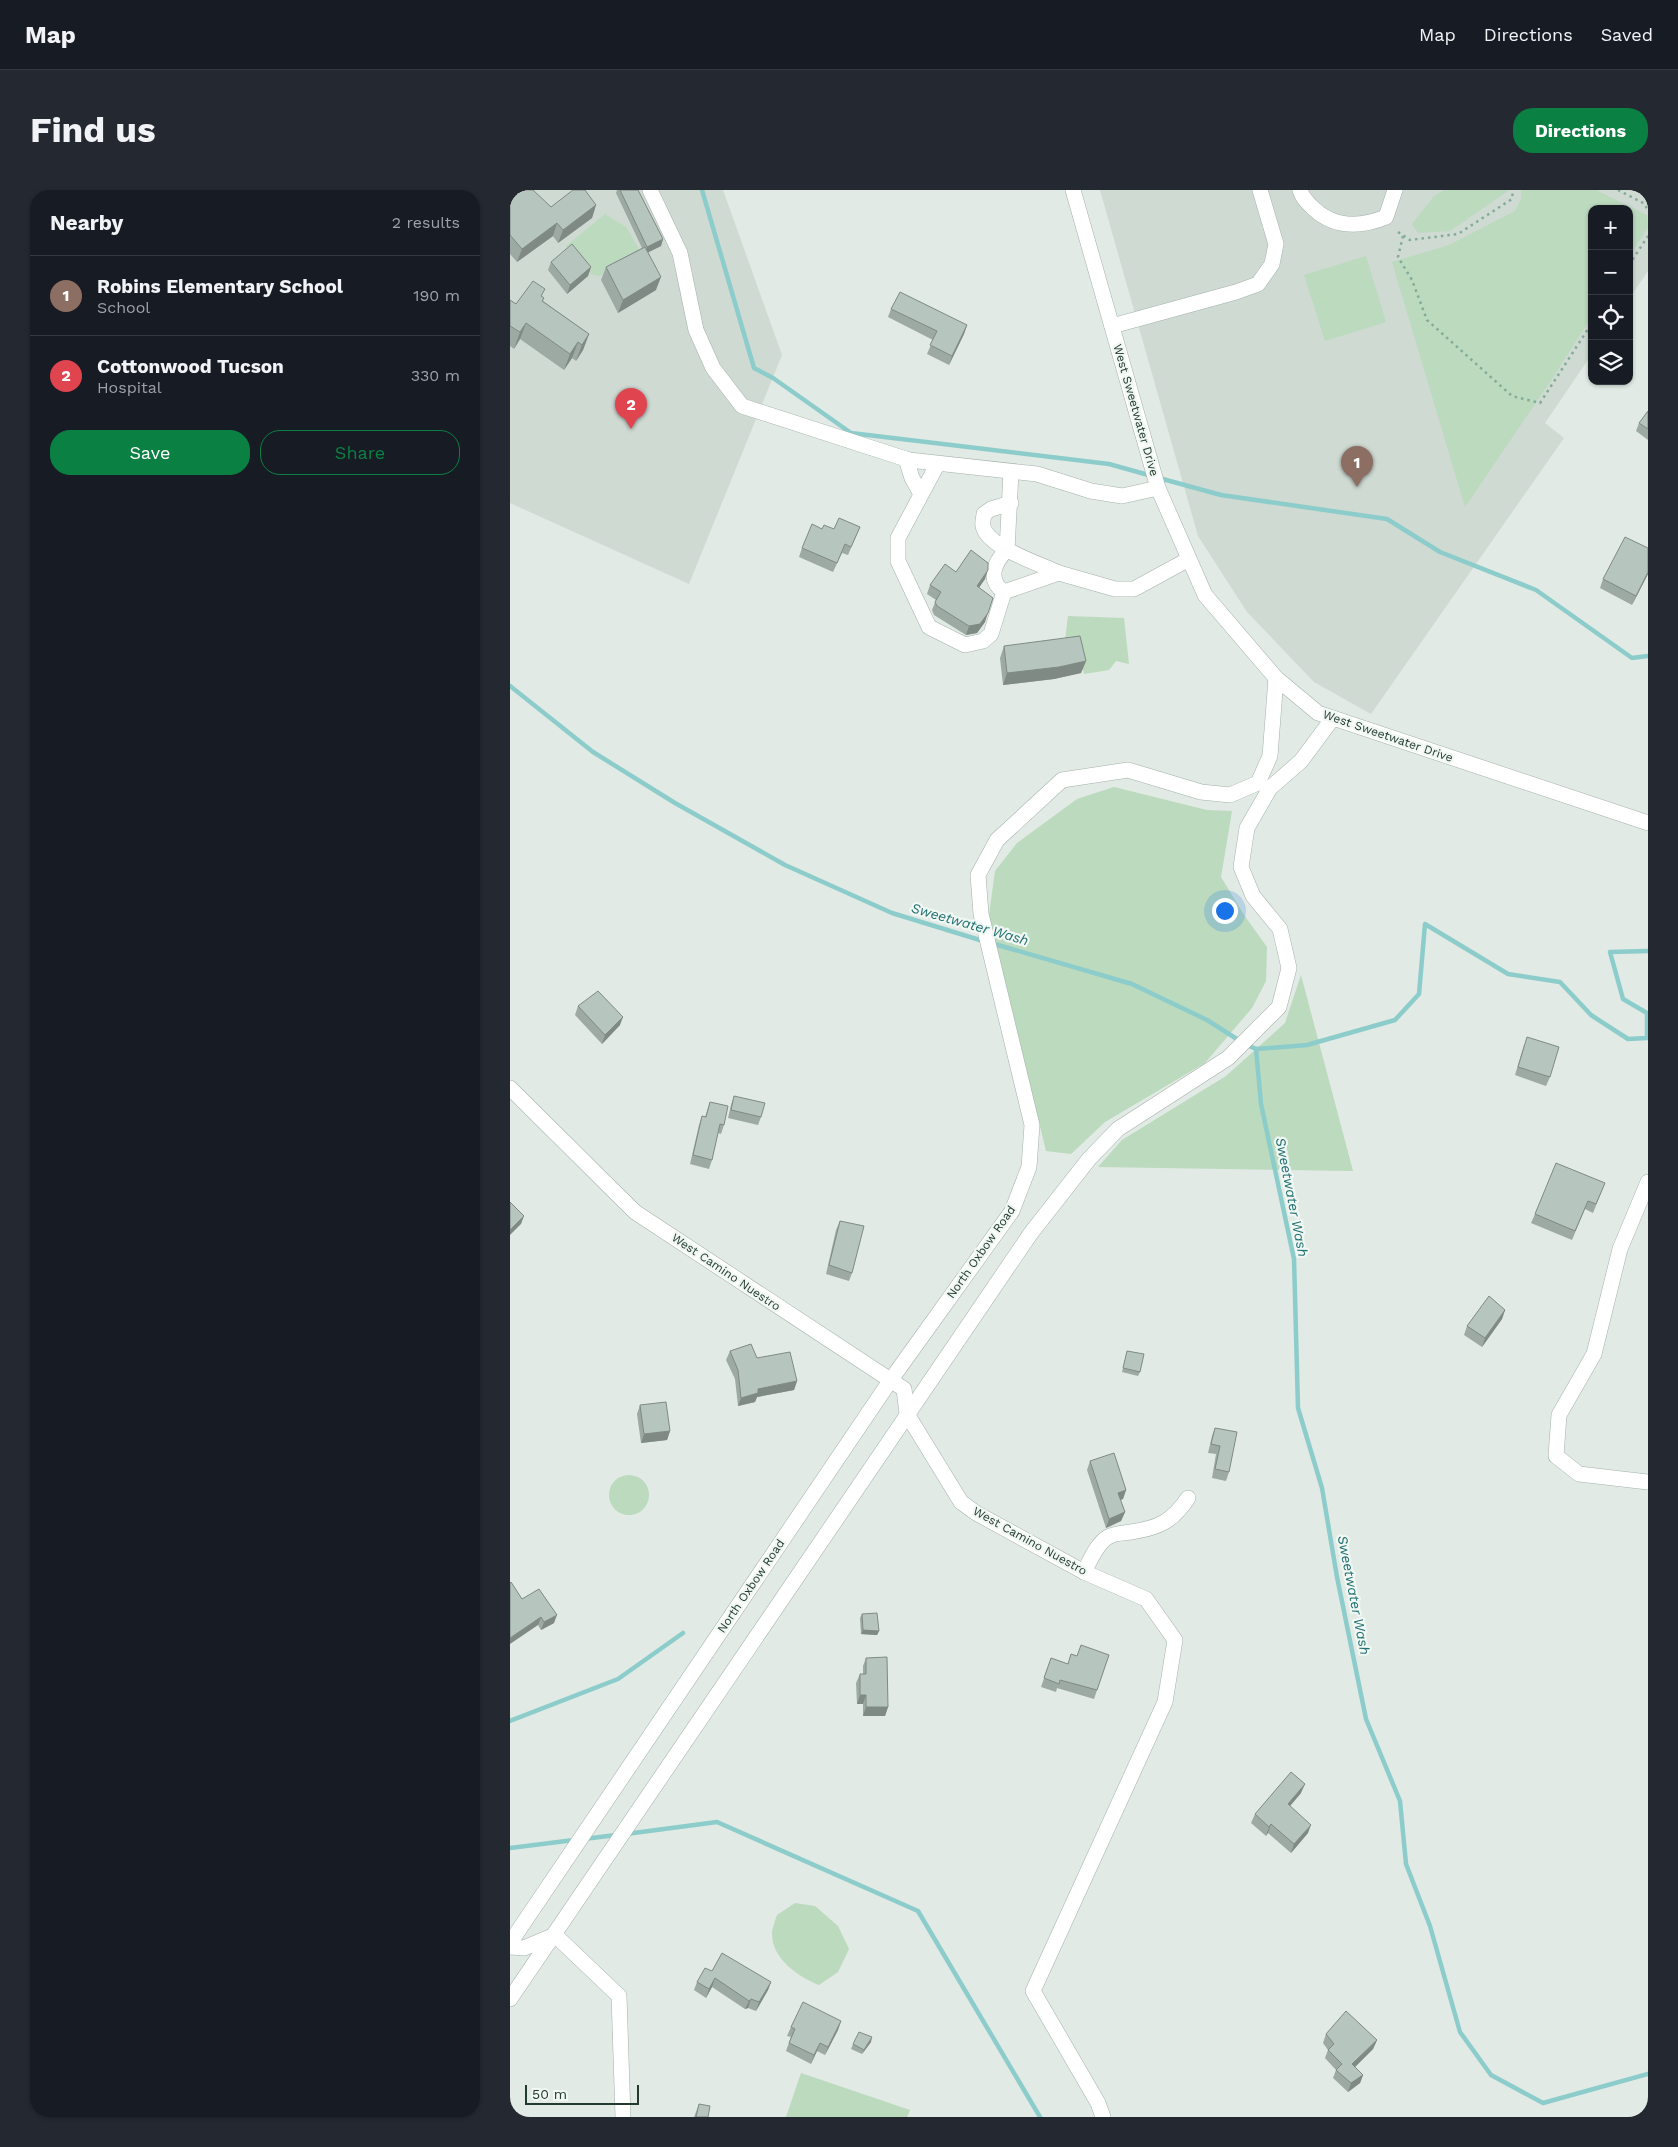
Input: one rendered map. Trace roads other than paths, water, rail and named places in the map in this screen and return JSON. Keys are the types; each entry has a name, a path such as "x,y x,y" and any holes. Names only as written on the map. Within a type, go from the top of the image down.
{"street":[{"path":"650,190 680,253 696,330 713,368 742,406 906,460 937,465 1037,474 1092,491 1122,496 1158,488"},
{"name":"West Sweetwater Drive","path":"1073,190 1158,488 1205,595 1276,678 1318,713 1648,823"},
{"path":"1112,326 1236,292 1258,284 1272,264 1276,244 1260,190"},
{"path":"1300,190 1302,197 1321,216 1348,225 1370,224 1386,217 1395,190"},
{"path":"906,460 912,478 921,494"},
{"path":"937,465 898,538 898,561 929,628 965,645 983,642 991,634 1004,592"},
{"path":"1004,592 994,576 996,560 1007,550 1011,503 1011,472"},
{"path":"1011,503 991,509 984,514 983,526 991,540 1007,550 1059,573 1115,589 1134,589 1189,559"},
{"path":"1004,592 1059,573"},
{"name":"North Oxbow Road","path":"510,1943 890,1381 1012,1211 1029,1167 1032,1125 981,914 978,875 996,840 1062,780 1128,770 1201,792 1230,795 1258,783 1270,756 1276,678"},
{"path":"510,1999 1031,1233 1089,1159 1118,1129 1228,1058 1279,1006 1289,968 1280,929 1253,896 1241,867 1247,828 1270,788 1301,761 1333,718"},
{"name":"West Camino Nuestro","path":"510,1088 635,1212 904,1389 907,1414 961,1502 976,1514 1084,1572 1146,1599 1175,1640 1165,1702 1033,1991 1098,2102 1103,2117"},
{"path":"1648,1182 1620,1249 1594,1354 1559,1416 1556,1456 1579,1474 1648,1482"},
{"path":"1084,1572 1099,1546 1108,1537 1152,1529 1163,1524 1180,1510 1188,1498"},
{"path":"510,1947 524,1948 555,1935"},
{"path":"555,1935 619,1996 623,2117"}],"waterway":[{"path":"702,190 754,368 773,378 851,433 1109,464 1152,476"},
{"path":"1159,478 1221,495 1387,519 1440,552 1536,590 1632,658 1648,656"},
{"name":"Sweetwater Wash","path":"510,686 593,752 675,803 785,865 892,913 983,941"},
{"path":"1256,1049 1307,1045 1395,1020 1419,994 1425,924 1508,974 1560,982 1591,1015 1628,1039 1647,1038 1647,1013 1623,999 1610,952 1648,951"},
{"name":"Sweetwater Wash","path":"991,943 1132,984 1207,1020 1240,1041"},
{"name":"Sweetwater Wash","path":"1247,1045 1256,1049 1261,1104 1294,1259 1298,1408 1322,1488 1337,1577 1366,1719 1400,1801 1406,1864 1430,1926 1460,2032 1491,2075 1543,2103 1648,2074"},
{"path":"510,1721 618,1679 683,1633"},
{"path":"626,1834 717,1822 918,1911 1040,2117"},
{"path":"584,1839 616,1835"},
{"path":"510,1848 574,1840"}],"place":[{"name":"Cottonwood Tucson","path":"631,429"},
{"name":"Robins Elementary School","path":"1357,487"}]}
